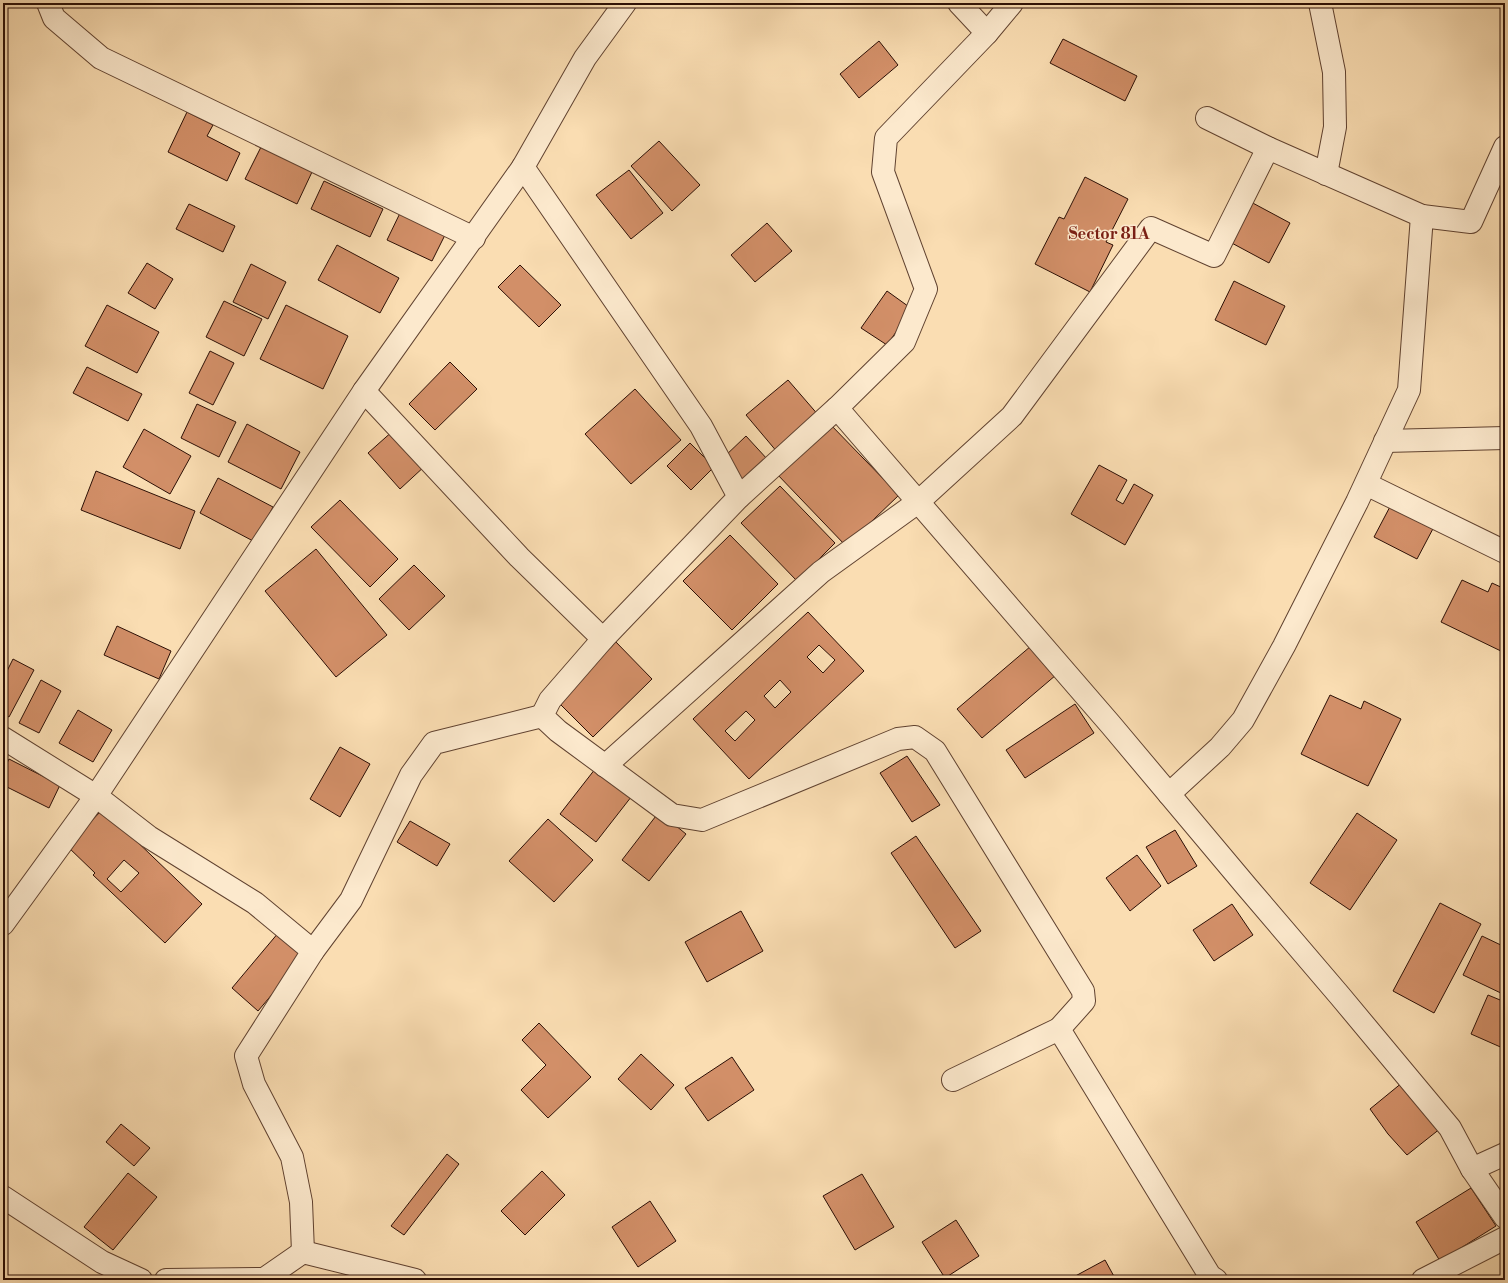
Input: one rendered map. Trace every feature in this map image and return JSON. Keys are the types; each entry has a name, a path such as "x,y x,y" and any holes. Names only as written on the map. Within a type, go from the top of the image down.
{"street":[{"path":"48,3 54,18 101,58 474,238"},
{"path":"3,924 96,796 364,391 524,167 585,58 625,3"},
{"path":"959,3 987,33"},
{"path":"303,1252 302,1202 292,1157 254,1084 246,1056 313,951 351,900 411,775 434,743 542,716 550,700 603,639 739,497 837,408 904,342 926,289 883,172 886,138 987,33 1012,3"},
{"path":"1320,3 1334,72 1335,127 1326,174"},
{"path":"1207,118 1268,148 1422,216 1471,222 1505,147"},
{"path":"606,766 821,572 918,502 1012,416 1151,228 1214,256 1268,148"},
{"path":"524,167 701,426 739,497"},
{"path":"1168,794 1220,747 1243,720 1284,646 1366,484 1408,390 1422,216"},
{"path":"364,391 519,557 603,639"},
{"path":"837,408 1340,996 1450,1128 1472,1169 1505,1217"},
{"path":"1385,441 1505,438"},
{"path":"1366,484 1505,552"},
{"path":"542,716 558,731 672,815 702,820 898,739 916,737 936,751 1083,991 1084,1001 1059,1029 954,1080"},
{"path":"3,738 96,796 149,836 255,904 313,951"},
{"path":"1059,1029 1210,1276 1216,1280"},
{"path":"1472,1169 1505,1154"},
{"path":"3,1197 102,1262 141,1280"},
{"path":"1422,1280 1505,1238"},
{"path":"166,1280 264,1280 303,1252 415,1280"}],"building":[{"path":"1063,39 1137,76 1125,101 1050,63"},
{"path":"879,41 898,65 859,98 840,74"},
{"path":"187,112 213,125 207,136 240,153 227,181 168,152"},
{"path":"659,141 700,185 672,211 631,166"},
{"path":"261,147 312,172 297,204 245,179"},
{"path":"629,170 663,213 631,239 596,195"},
{"path":"1085,177 1128,199 1106,242 1113,245 1090,292 1035,264 1059,217 1064,219"},
{"path":"324,181 383,209 370,237 311,209"},
{"path":"1249,201 1290,223 1269,263 1228,241"},
{"path":"189,204 235,226 223,252 176,229"},
{"path":"402,209 447,231 432,261 387,240"},
{"path":"767,223 792,251 755,282 731,255"},
{"path":"337,245 399,278 380,313 318,280"},
{"path":"147,263 173,279 155,309 128,293"},
{"path":"251,264 286,282 268,319 233,302"},
{"path":"520,265 561,305 539,327 498,287"},
{"path":"1234,281 1285,306 1266,345 1215,320"},
{"path":"887,291 912,309 887,345 861,328"},
{"path":"224,301 262,319 244,356 206,337"},
{"path":"107,305 159,332 137,373 85,346"},
{"path":"286,305 348,336 323,389 260,359"},
{"path":"210,351 234,363 213,405 189,393"},
{"path":"450,362 477,389 435,430 409,404"},
{"path":"87,367 142,394 128,421 73,393"},
{"path":"788,380 820,417 778,453 746,415"},
{"path":"635,389 681,440 631,484 585,434"},
{"path":"197,404 236,422 219,457 181,438"},
{"path":"828,422 899,495 846,546 776,473"},
{"path":"247,424 300,452 281,489 228,462"},
{"path":"144,429 191,456 170,494 123,467"},
{"path":"394,430 426,465 400,489 368,453"},
{"path":"746,436 768,460 744,481 723,458"},
{"path":"690,443 714,467 691,490 667,466"},
{"path":"1099,465 1127,480 1116,500 1123,504 1134,484 1153,495 1125,545 1071,514"},
{"path":"96,471 195,511 180,549 81,510"},
{"path":"218,478 273,507 255,542 200,513"},
{"path":"780,486 835,543 797,581 741,523"},
{"path":"340,500 398,559 370,587 311,527"},
{"path":"1393,501 1436,523 1417,559 1374,537"},
{"path":"730,535 778,584 732,630 683,581"},
{"path":"316,549 387,635 336,677 265,591"},
{"path":"414,565 445,596 409,630 379,599"},
{"path":"1462,580 1488,592 1492,583 1505,589 1505,653 1441,622"},
{"path":"808,612 864,671 749,779 693,719","holes":["819,645 835,660 823,673 807,657","780,680 791,692 775,708 764,696","746,711 755,720 735,741 725,731"]},
{"path":"117,626 171,651 159,679 104,655"},
{"path":"614,640 652,679 593,737 555,699"},
{"path":"1031,646 1056,675 982,738 957,709"},
{"path":"13,659 34,670 9,717 3,714 3,679"},
{"path":"41,680 61,691 39,733 19,723"},
{"path":"1330,695 1361,709 1364,701 1401,719 1368,786 1301,754"},
{"path":"1075,704 1094,733 1025,778 1006,750"},
{"path":"78,710 112,730 93,762 59,743"},
{"path":"340,747 370,764 340,817 310,799"},
{"path":"907,756 940,805 912,822 880,773"},
{"path":"9,759 60,785 49,808 3,785 3,771"},
{"path":"599,764 635,792 596,842 560,814"},
{"path":"103,809 202,904 165,943 93,875 95,873 67,846","holes":["124,860 139,873 121,892 107,879"]},
{"path":"659,812 686,834 649,881 622,860"},
{"path":"1357,813 1397,840 1350,910 1310,883"},
{"path":"548,819 593,860 554,902 509,861"},
{"path":"410,821 450,844 437,866 397,842"},
{"path":"1175,830 1197,866 1168,884 1146,847"},
{"path":"916,836 981,931 955,948 891,853"},
{"path":"1137,855 1161,886 1130,911 1106,878"},
{"path":"1440,903 1481,924 1434,1013 1393,991"},
{"path":"1232,904 1253,935 1214,961 1193,930"},
{"path":"741,911 763,951 707,982 685,942"},
{"path":"279,932 306,954 258,1011 232,988"},
{"path":"1482,936 1505,947 1505,995 1463,975"},
{"path":"1488,995 1505,1002 1505,1049 1471,1034"},
{"path":"539,1023 591,1077 548,1118 521,1090 546,1065 522,1040"},
{"path":"641,1054 674,1085 651,1110 618,1079"},
{"path":"732,1057 754,1090 708,1121 685,1088"},
{"path":"1403,1082 1441,1128 1407,1155 1388,1134 1370,1109"},
{"path":"121,1124 150,1148 134,1166 106,1142"},
{"path":"447,1154 459,1164 404,1235 391,1226"},
{"path":"542,1171 565,1195 525,1235 501,1211"},
{"path":"128,1173 157,1197 113,1250 84,1227"},
{"path":"862,1174 894,1227 855,1250 823,1196"},
{"path":"1471,1188 1496,1226 1440,1261 1416,1222"},
{"path":"650,1201 676,1241 638,1267 612,1227"},
{"path":"956,1220 979,1256 945,1278 922,1242"},
{"path":"1105,1260 1116,1280 1068,1280"}],"district":[{"name":"Sector 81A","path":"1109,233"}]}
